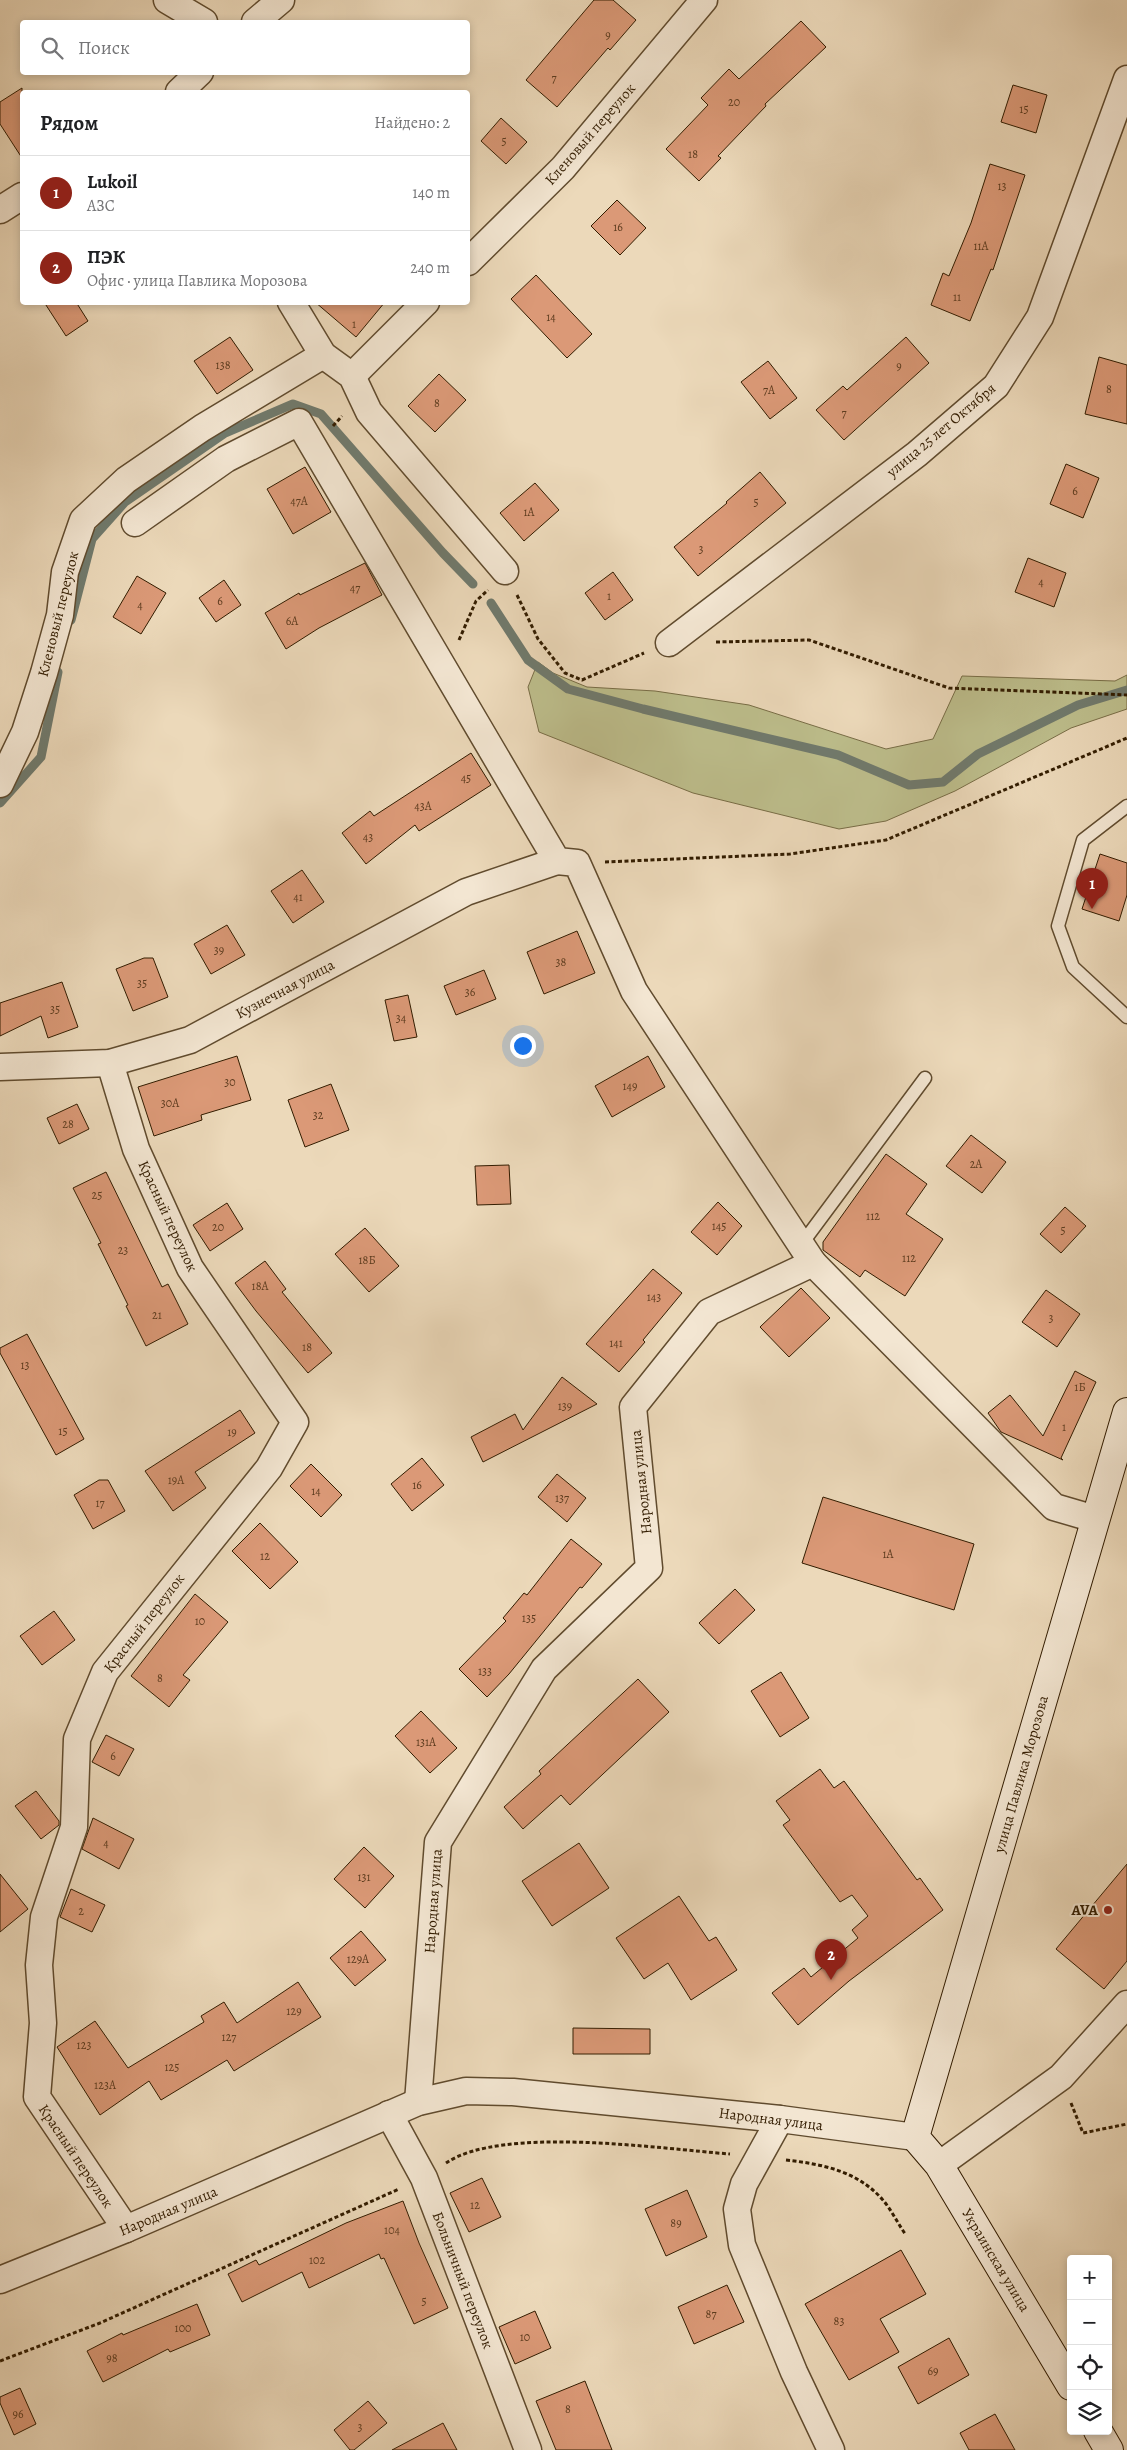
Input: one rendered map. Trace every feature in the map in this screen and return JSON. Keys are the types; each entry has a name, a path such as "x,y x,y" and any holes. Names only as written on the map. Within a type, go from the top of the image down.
{"street":[{"path":"167,0 201,20"},
{"path":"257,20 281,0"},
{"name":"Кленовый переулок","path":"470,260 563,168 704,0"},
{"path":"181,90 197,75"},
{"name":"улица 25 лет Октября","path":"670,643 917,454 996,386 1040,317 1127,79"},
{"path":"0,210 20,197"},
{"path":"293,305 323,355 352,376 369,412 505,572"},
{"path":"352,376 423,305"},
{"name":"Кленовый переулок","path":"0,784 25,732 44,673 60,615 65,572 83,520 126,480 195,433 323,355"},
{"path":"135,523 226,459 299,422 445,670 567,862 634,991 807,1254 1054,1507 1094,1519"},
{"name":"Кузнечная улица","path":"0,1067 110,1063 190,1040 466,892 567,862"},
{"name":"Красный переулок","path":"110,1063 136,1149 190,1268 295,1422 269,1468 104,1672 76,1739 74,1827 44,1917 39,1965 43,2023 36,2098 126,2229"},
{"name":"Народная улица","path":"418,2102 438,1842 544,1669 649,1568 633,1407 709,1312 807,1254"},
{"name":"улица Павлика Морозова","path":"915,2137 1094,1519 1127,1412"},
{"path":"939,2165 1061,2077 1127,2004"},
{"name":"Народная улица","path":"0,2280 126,2229 418,2102 466,2091 513,2092 780,2119 915,2137"},
{"name":"Больничный переулок","path":"389,2114 424,2178 528,2450"},
{"path":"780,2119 744,2184 737,2209 742,2245 794,2372 831,2450"},
{"name":"Украинская улица","path":"915,2137 939,2165 1067,2379"},
{"path":"1100,2435 1109,2450"}],"lane":[{"path":"1127,806 1083,840 1058,926 1073,967 1127,1017"},
{"path":"807,1254 925,1078"}],"path":[{"path":"445,670 476,601 505,572 538,639 565,673 582,680 670,643 809,640 949,688 1125,694"},
{"path":"567,862 790,854 886,840 1127,738"},
{"path":"1061,2077 1083,2133 1127,2124"}],"green space":[{"path":"538,662 553,673 587,687 655,691 749,705 886,749 933,739 962,676 1115,681 1127,675 1127,709 1071,728 955,791 886,821 839,829 693,793 539,732 528,687"}],"building":[{"path":"594,0 613,0 636,20 610,50 608,48 557,107 526,80"},
{"path":"801,21 826,47 765,104 766,106 718,156 721,158 699,181 666,149 708,105 701,98 729,69 739,79"},
{"path":"1013,85 1047,95 1036,133 1001,122"},
{"path":"22,88 20,90 20,155 0,124 0,102"},
{"path":"501,118 527,142 506,164 481,141"},
{"path":"990,164 1025,175 993,270 991,269 970,321 931,305 943,273 949,276 971,223"},
{"path":"617,200 646,228 620,255 591,226"},
{"path":"536,275 592,334 567,358 511,299"},
{"path":"46,305 78,305 88,321 66,336"},
{"path":"319,305 383,305 356,337"},
{"path":"230,337 253,370 217,394 194,361"},
{"path":"906,337 929,363 844,440 816,410 843,386 847,390"},
{"path":"1099,357 1127,365 1127,424 1085,414"},
{"path":"768,361 797,398 770,419 741,382"},
{"path":"439,374 466,400 435,432 408,406"},
{"path":"1066,464 1099,478 1083,518 1050,504"},
{"path":"305,467 331,512 293,534 267,489"},
{"path":"760,472 786,503 698,576 674,547 727,503"},
{"path":"535,483 559,510 524,541 500,513"},
{"path":"1028,558 1066,573 1054,607 1015,592"},
{"path":"365,563 382,595 319,628 286,649 265,613 299,593 300,595"},
{"path":"613,572 633,600 605,620 585,593"},
{"path":"137,576 166,593 141,634 113,617"},
{"path":"224,580 241,605 216,622 199,598"},
{"path":"471,753 491,785 419,831 415,825 366,864 342,833 370,811 374,816"},
{"path":"1100,854 1127,863 1127,895 1119,921 1082,909"},
{"path":"302,870 324,902 293,923 271,891"},
{"path":"227,925 245,955 211,974 194,944"},
{"path":"577,931 595,973 544,994 527,952"},
{"path":"144,958 153,958 168,997 133,1011 116,969"},
{"path":"484,970 496,999 456,1015 444,986"},
{"path":"62,982 78,1027 48,1038 41,1016 0,1036 0,1003"},
{"path":"408,995 417,1037 394,1041 385,1000"},
{"path":"237,1056 251,1100 201,1115 202,1120 154,1136 138,1087"},
{"path":"648,1056 665,1087 612,1117 595,1086"},
{"path":"331,1084 349,1130 305,1147 288,1100"},
{"path":"77,1104 89,1129 59,1144 47,1118"},
{"path":"971,1135 1006,1162 982,1193 946,1166"},
{"path":"886,1154 927,1184 906,1214 943,1239 905,1296 865,1270 860,1277 823,1250 823,1242"},
{"path":"509,1165 511,1204 477,1205 475,1166"},
{"path":"106,1172 162,1287 168,1284 188,1324 146,1346 98,1244 101,1243 73,1188"},
{"path":"718,1202 742,1226 717,1255 691,1232"},
{"path":"227,1203 243,1229 210,1251 193,1225"},
{"path":"1065,1207 1086,1226 1061,1253 1040,1234"},
{"path":"365,1228 399,1266 369,1292 335,1254"},
{"path":"265,1261 286,1289 282,1292 332,1353 308,1373 235,1283"},
{"path":"653,1269 682,1293 643,1340 645,1342 619,1372 586,1344"},
{"path":"801,1288 830,1318 789,1357 760,1327"},
{"path":"1046,1290 1080,1314 1057,1347 1022,1322"},
{"path":"27,1334 84,1439 56,1455 0,1353 0,1348"},
{"path":"1075,1371 1096,1382 1061,1458 1063,1460 1001,1432 988,1413 1010,1395 1043,1436"},
{"path":"562,1377 597,1404 483,1462 471,1437 515,1414 523,1430"},
{"path":"240,1410 255,1433 195,1472 206,1488 173,1511 145,1471"},
{"path":"422,1458 444,1485 412,1511 391,1484"},
{"path":"311,1464 342,1495 321,1517 290,1486"},
{"path":"557,1474 586,1498 567,1522 538,1497"},
{"path":"99,1480 108,1480 125,1511 93,1529 74,1495"},
{"path":"823,1497 974,1544 954,1610 802,1563"},
{"path":"260,1523 298,1562 270,1589 232,1551"},
{"path":"571,1539 602,1564 582,1588 580,1587 509,1674 487,1697 459,1669 506,1621 503,1618 524,1593 527,1595"},
{"path":"735,1589 755,1610 719,1644 699,1623"},
{"path":"195,1594 228,1622 183,1675 190,1680 169,1707 131,1676"},
{"path":"54,1611 75,1640 42,1665 20,1636"},
{"path":"781,1672 809,1718 780,1737 751,1691"},
{"path":"638,1679 669,1712 570,1805 561,1795 523,1829 504,1807 541,1774 539,1771"},
{"path":"421,1711 457,1748 430,1773 395,1736"},
{"path":"106,1735 134,1749 119,1776 92,1762"},
{"path":"820,1769 834,1788 844,1781 917,1880 920,1878 943,1910 849,1981 798,2025 772,1993 804,1968 811,1977 858,1938 852,1930 868,1916 852,1895 840,1902 783,1825 790,1820 776,1801"},
{"path":"36,1791 59,1821 59,1825 41,1839 15,1806"},
{"path":"93,1818 134,1839 119,1869 82,1849"},
{"path":"579,1843 609,1888 552,1926 522,1881"},
{"path":"364,1847 394,1876 365,1908 334,1879"},
{"name":"AVA","path":"1127,1864 1127,1961 1104,1989 1056,1949"},
{"path":"0,1874 28,1909 0,1932"},
{"path":"71,1889 105,1905 92,1932 60,1917"},
{"path":"679,1896 709,1941 716,1937 737,1970 691,2000 668,1963 644,1979 616,1938"},
{"path":"361,1931 386,1960 355,1986 330,1958"},
{"path":"298,1982 321,2017 234,2071 227,2060 161,2100 149,2081 100,2115 57,2047 95,2021 128,2068 204,2022 201,2016 224,2002 237,2023"},
{"path":"573,2028 650,2029 650,2054 573,2054"},
{"path":"482,2178 501,2217 469,2232 450,2193"},
{"path":"687,2190 707,2237 666,2256 645,2209"},
{"path":"403,2201 419,2243 448,2308 414,2324 384,2258 381,2259 379,2254 309,2288 302,2272 242,2302 228,2274 256,2260 259,2265 346,2223"},
{"path":"901,2250 926,2294 880,2319 899,2352 849,2380 805,2304"},
{"path":"727,2285 744,2322 694,2344 678,2307"},
{"path":"197,2304 210,2335 170,2352 168,2349 103,2382 87,2351 122,2333 123,2335"},
{"path":"535,2311 551,2348 515,2364 499,2327"},
{"path":"949,2338 969,2375 918,2404 898,2367"},
{"path":"585,2381 612,2450 556,2450 536,2401"},
{"path":"20,2388 36,2424 14,2435 0,2403 0,2397"},
{"path":"368,2401 387,2423 354,2450 350,2450 334,2430"},
{"path":"995,2414 1015,2450 969,2450 960,2433"},
{"path":"443,2423 457,2450 392,2450"}],"waterway":[{"path":"71,620 92,539 125,502 225,433 293,404 321,414 443,553 473,584"},
{"path":"491,603 528,660 568,689 643,709 838,755 909,785 943,782 978,754 1078,705 1127,690"},
{"path":"0,803 41,757 58,672"}],"place":[{"name":"Lukoil","path":"1092,909"},
{"name":"AVA","path":"1108,1910"},
{"name":"ПЭК","path":"831,1980"}]}
